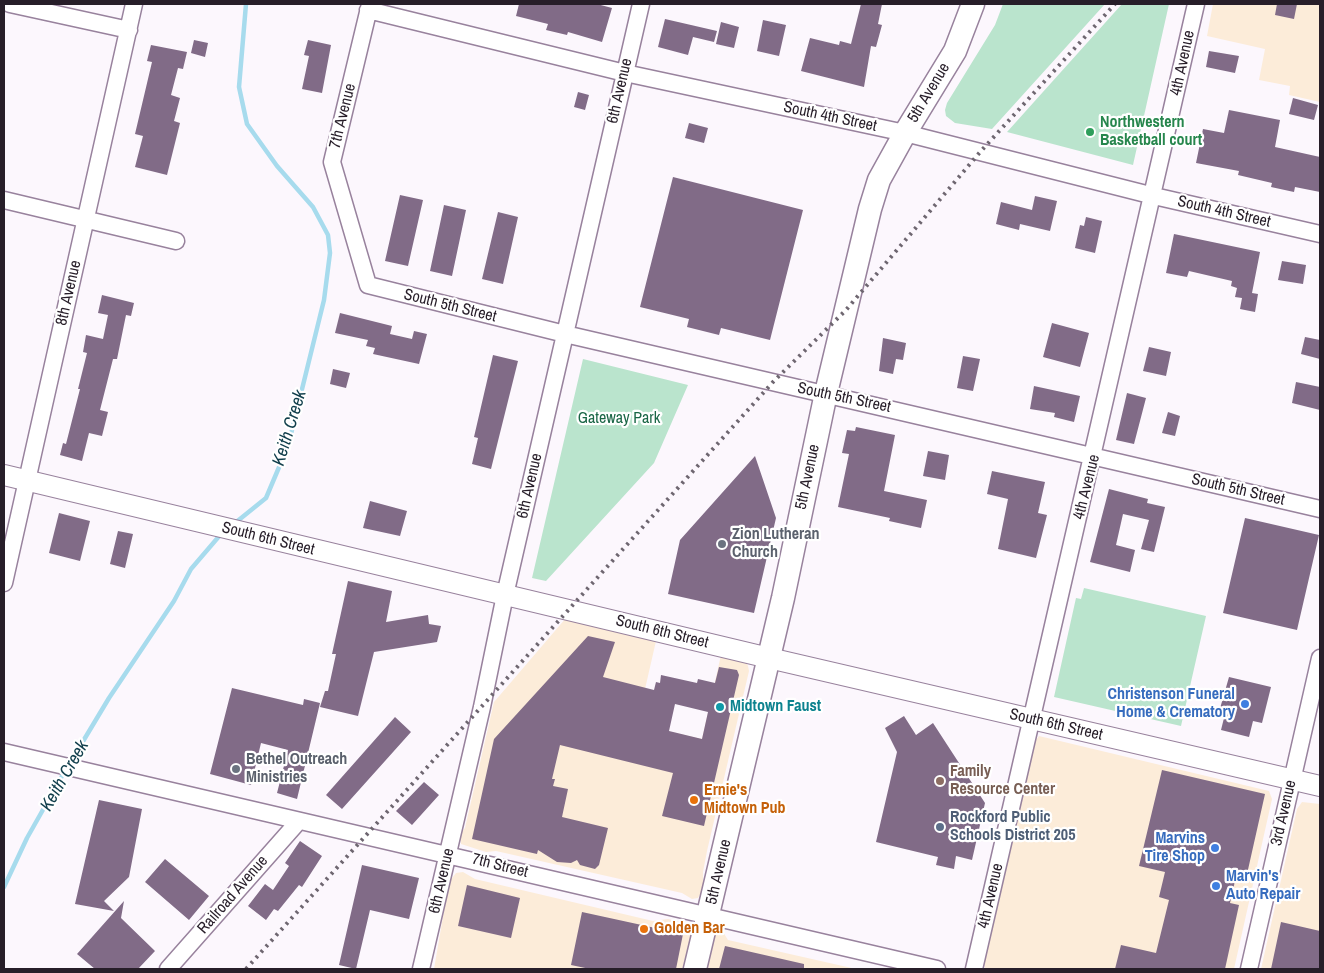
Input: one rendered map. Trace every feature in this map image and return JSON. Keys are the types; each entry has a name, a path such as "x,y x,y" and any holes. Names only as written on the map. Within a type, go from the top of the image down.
{"main road":[{"name":"5th Avenue","path":"695,969 769,658 826,393 870,209 879,180 955,51 972,4"}],"street":[{"path":"10,4 128,30"},
{"name":"8th Avenue","path":"4,583 134,4"},
{"name":"6th Avenue","path":"422,969 640,4"},
{"name":"4th Avenue","path":"974,969 1154,196 1196,4"},
{"name":"South 4th Street","path":"369,7 625,73 905,133 1154,196 1320,234"},
{"name":"7th Avenue","path":"368,286 332,162 369,7"},
{"path":"4,200 176,241"},
{"name":"South 5th Street","path":"368,286 564,334 1094,455 1320,509"},
{"name":"South 6th Street","path":"4,476 769,658 1320,786"},
{"name":"3rd Avenue","path":"1249,969 1320,658"},
{"name":"7th Street","path":"4,752 298,822 448,854 937,969"},
{"name":"Railroad Avenue","path":"168,969 298,822"}],"shaded area":[{"path":"1213,4 1320,4 1320,102 1289,95 1290,86 1259,80 1265,49 1207,36"},
{"path":"566,618 656,641 637,724 702,739 721,655 746,662 748,666 749,671 707,851 703,872 703,889 698,898 692,899 682,893 496,851 486,852 461,844 460,834 465,828 494,702"},
{"path":"1039,736 1269,791 1272,799 1234,969 985,968 984,964 1034,743"},
{"path":"1302,802 1320,804 1320,969 1261,969 1297,809"},
{"path":"463,872 475,879 653,921 668,919 688,924 693,931 682,969 434,969 449,882 456,873"},
{"path":"723,932 728,940 856,969 708,969 712,939 716,933"}],"green space":[{"path":"1003,4 1105,4 992,129 955,123 946,116 947,103 995,25"},
{"path":"1122,4 1169,4 1133,165 1007,132"},
{"name":"Gateway Park","path":"583,359 688,385 654,463 546,581 532,578"},
{"path":"1084,588 1206,616 1181,726 1054,697 1076,598 1081,599"}],"building":[{"path":"519,4 597,4 612,8 602,42 568,32 567,35 546,30 548,24 516,16"},
{"path":"861,4 882,4 878,24 882,25 876,47 871,46 864,87 801,71 810,38 839,45 840,41 851,44"},
{"path":"1277,4 1297,4 1294,19 1275,15"},
{"path":"665,19 717,31 714,42 693,37 688,55 658,47"},
{"path":"763,20 786,25 779,56 757,51"},
{"path":"721,22 739,27 734,48 716,44"},
{"path":"194,40 208,43 205,57 191,53"},
{"path":"308,40 331,45 322,93 302,89 309,56 304,55"},
{"path":"151,45 187,52 183,69 178,68 171,95 180,98 174,121 180,123 167,175 135,167 143,136 135,134 152,62 147,61"},
{"path":"1209,51 1239,56 1235,73 1206,67"},
{"path":"578,92 589,95 585,110 574,107"},
{"path":"1293,98 1318,105 1314,120 1289,114"},
{"path":"1229,110 1280,120 1275,147 1320,157 1320,192 1295,187 1294,192 1271,187 1272,183 1238,175 1239,171 1196,163 1203,129 1224,133"},
{"path":"689,123 708,128 704,143 685,138"},
{"path":"673,177 803,210 770,340 721,328 719,335 687,327 689,319 640,307"},
{"path":"400,195 423,200 408,266 385,261"},
{"path":"1035,196 1057,201 1050,231 1020,224 1019,230 996,224 1001,202 1032,210"},
{"path":"444,205 466,210 452,276 430,271"},
{"path":"498,212 518,217 503,284 482,279"},
{"path":"1086,217 1102,221 1095,253 1075,248 1080,225 1084,226"},
{"path":"1174,234 1260,252 1252,293 1258,294 1255,312 1240,309 1242,298 1235,297 1237,288 1231,286 1232,281 1189,271 1187,277 1166,273"},
{"path":"1282,261 1306,265 1303,284 1278,280"},
{"path":"102,295 134,303 131,316 126,315 117,359 113,359 100,410 108,412 102,436 89,433 82,461 60,455 63,443 66,444 80,389 78,389 87,353 83,352 86,335 103,339 108,315 98,313"},
{"path":"340,313 392,326 390,334 412,339 414,331 427,334 419,364 373,354 375,348 366,346 368,340 335,333"},
{"path":"1052,323 1089,333 1080,367 1043,357"},
{"path":"1305,337 1320,340 1320,359 1301,354"},
{"path":"883,338 906,343 903,360 896,359 893,374 879,371"},
{"path":"1149,347 1171,352 1166,376 1143,371"},
{"path":"493,355 518,361 491,469 472,464 478,438 474,437"},
{"path":"963,356 980,359 973,391 957,388"},
{"path":"333,369 350,373 346,388 330,384"},
{"path":"1296,382 1320,387 1320,410 1292,403"},
{"path":"1034,386 1080,396 1074,422 1054,417 1055,413 1030,409"},
{"path":"1127,393 1146,398 1134,444 1116,440"},
{"path":"1168,412 1180,416 1175,436 1162,433"},
{"path":"856,427 895,435 884,491 927,500 921,528 889,521 890,518 838,507 849,454 842,453 847,430 855,431"},
{"path":"928,451 949,455 945,480 923,476"},
{"path":"755,456 776,518 754,613 668,594 680,540"},
{"path":"992,471 1045,482 1038,513 1047,515 1036,558 998,549 1008,499 987,494"},
{"path":"1109,489 1148,499 1147,503 1165,507 1154,552 1141,549 1149,520 1123,514 1116,545 1135,550 1130,572 1090,562"},
{"path":"370,501 407,511 400,536 363,528"},
{"path":"59,513 90,521 80,561 49,553"},
{"path":"1245,518 1319,535 1297,630 1223,613"},
{"path":"118,531 133,534 125,568 110,564"},
{"path":"348,581 392,591 386,622 428,615 429,624 441,626 437,642 374,652 358,716 320,707 325,691 328,691 336,654 332,654"},
{"path":"588,636 615,642 603,677 654,690 656,682 660,683 661,675 697,683 698,679 715,683 719,667 737,670 739,675 704,826 662,816 673,773 560,745 552,779 555,779 553,786 568,789 562,817 608,828 599,865 595,869 580,865 577,860 571,863 557,862 538,850 537,854 472,839 494,739","holes":["675,704 708,712 702,739 669,731"]},
{"path":"1229,677 1271,687 1262,723 1253,721 1249,737 1221,730 1225,714 1219,712"},
{"path":"232,688 303,705 304,699 320,703 297,799 277,793 288,750 261,743 251,785 210,774"},
{"path":"904,716 916,735 933,723 985,803 972,860 956,856 954,869 936,865 938,857 876,842 897,752 885,728"},
{"path":"395,717 411,732 342,809 326,795"},
{"path":"1162,770 1265,794 1245,883 1235,881 1230,903 1239,905 1225,969 1115,969 1121,945 1156,953 1169,900 1159,897 1165,872 1139,866"},
{"path":"424,782 439,795 412,825 396,811"},
{"path":"99,800 142,809 129,877 104,901 114,911 75,904"},
{"path":"300,841 322,856 302,887 299,885 278,911 274,909 266,920 248,906 265,884 273,890 289,866 285,863"},
{"path":"165,859 209,896 189,920 145,882"},
{"path":"362,865 419,878 409,919 370,910 356,969 339,965"},
{"path":"467,885 520,898 511,938 458,926"},
{"path":"124,901 121,918 155,951 138,969 95,969 77,954"},
{"path":"582,912 683,934 676,969 590,969 571,965"},
{"path":"1281,922 1320,931 1320,969 1271,969"},
{"path":"725,946 804,964 804,969 719,969"}],"waterway":[{"name":"Keith Creek","path":"235,523 266,498 288,446 324,300 330,253 328,235 313,207 277,166 247,124 239,87 246,4"},
{"name":"Keith Creek","path":"70,763 109,698 174,601 191,569 221,534"},
{"name":"Keith Creek","path":"4,887 27,838 66,769"}],"railway":[{"path":"246,969 773,382 846,310 981,151 1115,4"}],"place":[{"name":"Northwestern Basketball court","path":"1090,132"},
{"name":"Zion Lutheran Church","path":"722,544"},
{"name":"Christenson Funeral Home & Crematory","path":"1245,704"},
{"name":"Midtown Faust","path":"720,707"},
{"name":"Bethel Outreach Ministries","path":"236,769"},
{"name":"Family Resource Center","path":"940,781"},
{"name":"Ernie's Midtown Pub","path":"694,800"},
{"name":"Rockford Public Schools District 205","path":"940,827"},
{"name":"Marvins Tire Shop","path":"1215,848"},
{"name":"Marvin's Auto Repair","path":"1216,886"},
{"name":"Golden Bar","path":"644,929"}]}
